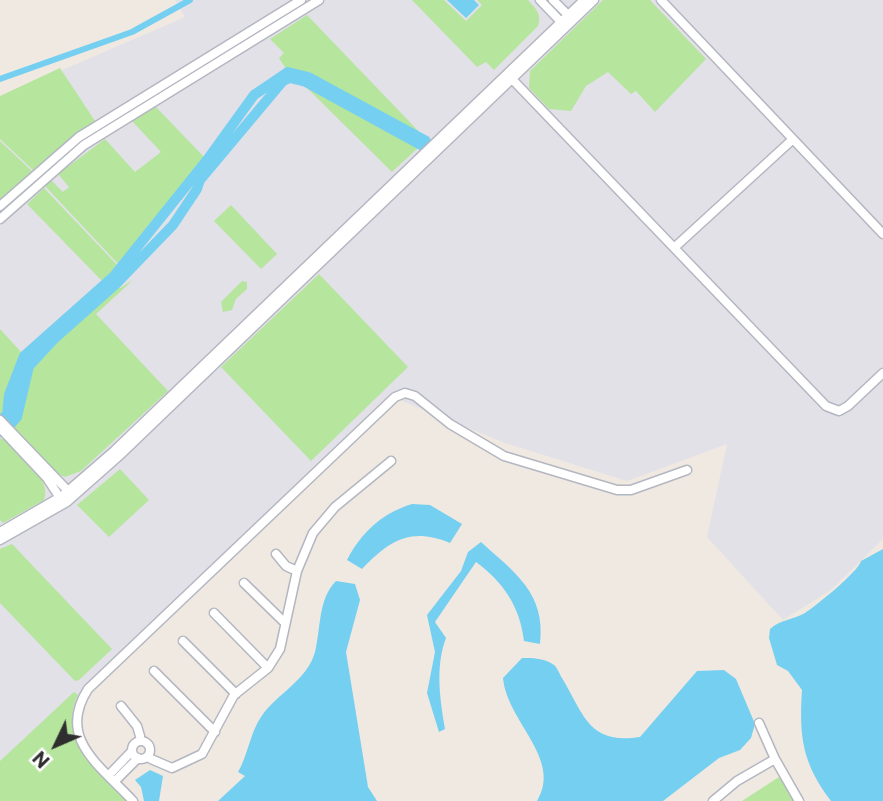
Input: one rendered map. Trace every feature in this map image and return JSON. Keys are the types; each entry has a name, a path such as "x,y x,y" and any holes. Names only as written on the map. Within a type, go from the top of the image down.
{"street":[{"path":"0,206 79,137 301,0"},
{"path":"0,219 85,145 319,0"},
{"path":"540,0 563,24"},
{"path":"553,0 570,18"},
{"path":"570,18 584,0"},
{"path":"0,540 70,494 563,24 594,0"},
{"path":"661,0 883,234"},
{"path":"509,76 833,410 848,406 883,373"},
{"path":"676,247 792,140"},
{"path":"133,801 78,737 75,720 78,705 88,689 395,397 405,393 415,396 450,424 504,456 624,491 687,470"},
{"path":"0,420 5,431 47,478 62,500"},
{"path":"5,431 70,494"},
{"path":"121,706 136,726 142,750 172,768 202,754 236,694 268,668 280,649 297,571 313,533 335,507 391,461"},
{"path":"0,532 62,500"},
{"path":"276,554 286,566 297,571"},
{"path":"244,583 284,622"},
{"path":"214,613 268,668"},
{"path":"183,641 236,694"},
{"path":"154,671 215,732"},
{"path":"760,723 775,759 799,801"},
{"path":"112,778 142,750"},
{"path":"713,801 737,781 775,759"}],"shaded area":[{"path":"175,0 883,0 883,539 831,590 783,620 707,537 727,444 627,481 505,443 395,398 88,689 78,737 140,801 0,801 0,97 185,17"}],"green space":[{"path":"412,0 444,0 466,21 482,5 477,0 528,0 538,12 539,22 494,70 486,62 477,67"},
{"path":"603,0 650,0 706,59 655,112 636,91 631,94 608,72 586,86 571,111 549,109 529,88 530,71"},
{"path":"307,15 426,139 310,79 288,72 279,58 284,53 270,39"},
{"path":"60,68 95,121 33,170 0,139 0,96"},
{"path":"290,78 304,81 420,146 392,172 307,88 294,81 283,81"},
{"path":"155,106 206,159 121,267 45,186 51,180 63,192 69,187 58,174 105,139 135,172 161,152 132,121"},
{"path":"0,141 32,171 0,202"},
{"path":"44,188 120,268 104,283 27,204"},
{"path":"231,205 277,254 261,269 214,221"},
{"path":"319,274 408,367 311,461 221,367"},
{"path":"133,280 96,314 168,391 81,471 65,477 56,473 10,425 17,416 29,366 113,287 120,288"},
{"path":"242,281 247,282 247,289 236,299 232,310 223,312 221,302"},
{"path":"0,329 22,353 9,395 7,415 3,417 0,414"},
{"path":"0,438 34,468 44,483 45,491 44,500 3,523 0,520"},
{"path":"120,469 149,500 109,537 77,505"},
{"path":"12,544 112,649 79,680 75,681 0,603 0,549"},
{"path":"74,692 78,695 73,711 77,740 84,754 127,801 0,801 0,761"},
{"path":"779,777 796,801 742,801"}],"water":[{"path":"447,0 474,0 479,5 466,18"},
{"path":"412,504 430,505 462,524 450,543 424,536 412,537 402,539 382,550 362,569 347,560 359,541 374,525 391,513"},
{"path":"481,542 516,574 533,597 541,626 540,644 524,641 519,617 509,596 476,562 435,622 446,638 440,660 440,695 445,729 439,732 427,693 435,652 427,615 461,571 468,552"},
{"path":"883,549 883,801 831,801 814,774 804,748 802,690 788,671 777,665 769,638 770,629 810,609 845,580 861,561"},
{"path":"336,581 355,584 360,600 346,652 368,787 377,801 218,801 245,776 238,772 261,717 311,662 323,605"},
{"path":"522,658 534,658 554,665 590,724 599,732 623,738 640,737 697,671 724,670 736,679 755,724 751,738 740,750 719,758 663,801 537,801 543,785 539,755 514,710 503,678"},
{"path":"150,770 163,776 159,801 144,801 141,787 135,780"}],"waterway":[{"path":"0,79 132,32 190,0"},
{"path":"0,432 14,412 27,363 116,284 173,225 200,180 283,81 290,78 306,82 421,145 426,141 308,77 288,72 254,95 207,160 114,276 24,356 9,395 7,416 4,417 10,425 17,417 29,366 54,339"}]}
